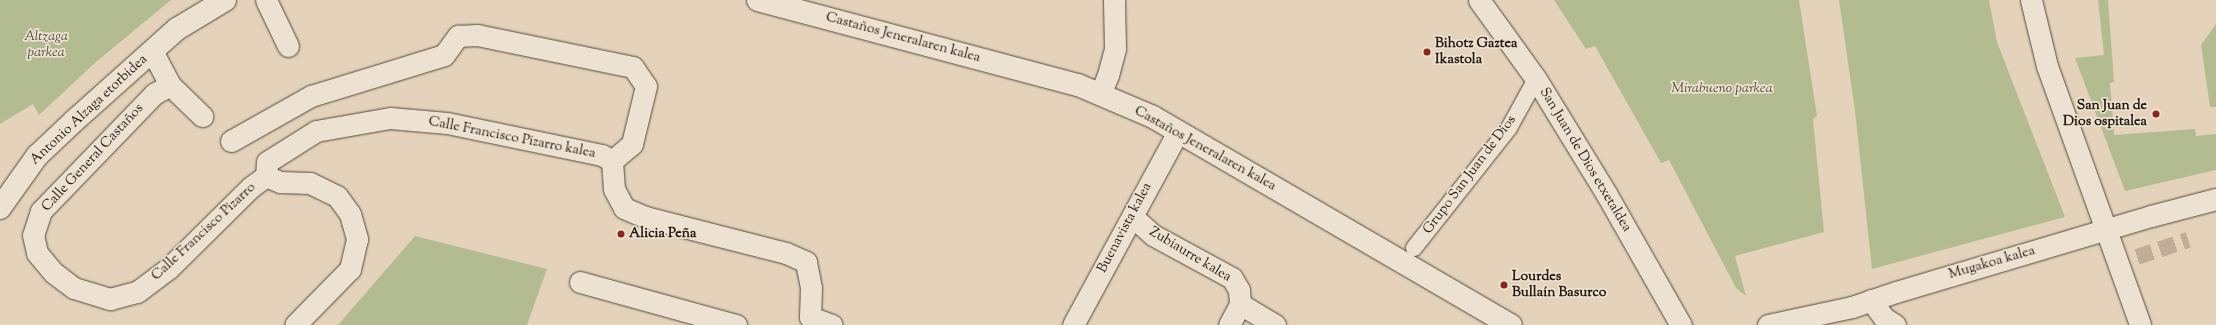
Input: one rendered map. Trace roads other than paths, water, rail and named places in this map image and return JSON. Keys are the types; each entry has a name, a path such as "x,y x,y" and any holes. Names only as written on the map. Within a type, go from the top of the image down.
{"street":[{"path":"202,116 170,85 152,51 177,29 224,0"},
{"path":"266,0 288,46"},
{"name":"Castaños Jeneralaren kalea","path":"758,0 1063,81 1100,94 1153,117 1512,325"},
{"path":"1100,94 1108,75 1115,48 1114,0"},
{"name":"San Juan de Dios etxetaldea","path":"1479,0 1536,79 1607,195 1681,325"},
{"path":"2031,0 2047,66 2140,325"},
{"path":"231,141 310,96 444,55 458,36 477,36 633,67 646,86 632,144 612,161 614,189 624,208 645,217 786,253 806,262 811,288 804,321 832,325"},
{"name":"Antonio Alzaga etorbidea","path":"0,208 38,156 152,51"},
{"name":"Grupo San Juan de Dios","path":"1414,248 1509,128 1536,79"},
{"name":"Calle General Castaños","path":"74,288 54,272 38,253 33,235 41,211 154,94 170,85"},
{"name":"Calle Francisco Pizarro kalea","path":"266,176 267,162 316,131 390,118 447,123 602,155 612,161"},
{"name":"Buenavista kalea","path":"1073,325 1133,218 1140,198 1178,132"},
{"path":"266,176 280,182 310,183 337,196 350,214 357,239 350,269 295,325"},
{"name":"Calle Francisco Pizarro","path":"74,288 110,298 137,292 168,269 251,187 266,176"},
{"name":"Mugakoa kalea","path":"1768,325 1852,307 2105,230 2216,199"},
{"name":"Zubiaurre kalea","path":"1133,218 1153,235 1232,278 1239,290 1240,304"},
{"path":"580,282 736,325"},
{"path":"1871,300 1884,318 1895,325"},
{"path":"1229,325 1240,304 1275,325"}],"tunnel":[{"path":"2137,257 2188,240"}],"place":[{"name":"Bihotz Gaztea Ikastola","path":"1427,52"},
{"name":"San Juan de Dios ospitalea","path":"2156,114"},
{"name":"Alicia Peña","path":"621,234"},
{"name":"Lourdes Bullaín Basurco","path":"1504,285"}],"park label":[{"name":"Altzaga parkea","path":"46,46"},
{"name":"Mirabueno parkea","path":"1722,89"}]}
